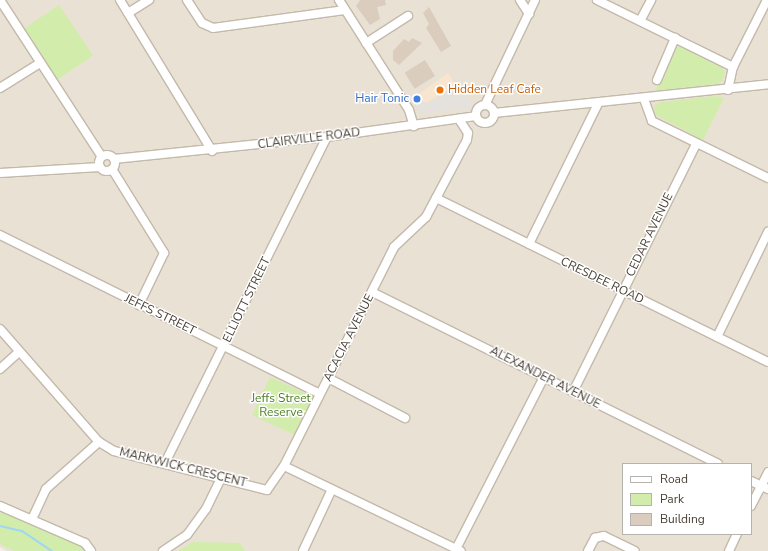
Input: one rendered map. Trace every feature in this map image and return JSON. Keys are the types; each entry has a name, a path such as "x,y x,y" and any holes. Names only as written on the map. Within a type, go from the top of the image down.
{"street":[{"path":"0,0 107,171 113,165"},
{"path":"120,0 212,151"},
{"path":"128,13 149,0"},
{"path":"187,0 202,23 213,28 345,10"},
{"path":"339,0 409,110 414,126"},
{"path":"520,0 529,14"},
{"path":"476,116 485,106 535,0"},
{"path":"597,0 733,67"},
{"path":"640,21 651,0"},
{"path":"728,90 733,67 767,0"},
{"path":"366,43 408,16"},
{"path":"657,80 675,38"},
{"path":"0,88 40,62"},
{"path":"485,106 494,113 598,104 728,90 768,84"},
{"path":"644,99 652,121 696,144 768,178"},
{"path":"529,244 598,104"},
{"name":"CLAIRVILLE ROAD","path":"113,165 141,159 414,126 476,116 485,123 492,119 494,113"},
{"name":"ACACIA AVENUE","path":"273,486 394,247 421,224 468,138 459,119"},
{"name":"ELLIOTT STREET","path":"166,463 327,137"},
{"name":"CEDAR AVENUE","path":"573,392 696,144"},
{"path":"0,173 69,168 100,161 113,165 164,253 139,305"},
{"name":"CRESDEE ROAD","path":"436,198 768,362"},
{"path":"717,337 768,232"},
{"name":"JEFFS STREET","path":"0,235 320,394"},
{"name":"ALEXANDER AVENUE","path":"372,292 716,463"},
{"name":"MARKWICK CRESCENT","path":"0,329 99,442 114,451 166,463 267,490 273,486"},
{"path":"0,369 19,352"},
{"path":"284,466 458,550 544,377"},
{"path":"328,378 405,418"},
{"path":"33,517 46,489 99,442"},
{"path":"752,505 765,487 768,472"},
{"path":"163,551 187,535 206,509 220,478"},
{"path":"752,481 765,487"},
{"path":"303,551 332,489"},
{"path":"0,506 33,517 85,542 91,551"},
{"path":"729,551 737,535"},
{"path":"588,551 595,538 604,536 635,551"}],"shaded area":[{"path":"0,0 768,0 768,551 7,551 0,547"},
{"path":"448,73 456,85 428,102 410,100"},
{"path":"457,86 474,107 423,114 419,110 417,104 429,103"}],"green space":[{"path":"59,5 93,56 57,80 23,29"},
{"path":"681,46 722,66 725,73 722,81 718,84 654,91 665,77 674,49"},
{"path":"715,96 724,98 703,140 654,114 655,105 661,102"},
{"name":"Jeffs Street Reserve","path":"270,377 313,397 295,435 252,415"},
{"path":"0,513 9,513 82,546 85,551 14,551 0,544"},
{"path":"193,542 240,543 245,551 178,551"}],"building":[{"path":"360,0 385,0 386,5 377,7 380,19 370,25 356,6"},
{"path":"429,7 451,46 441,52 426,28 429,24 423,13"},
{"path":"412,38 422,43 399,65 393,60 393,51 404,39 409,42"},
{"path":"425,60 435,76 415,89 405,73"}],"waterway":[{"path":"0,526 22,531 52,551"}],"place":[{"name":"Hidden Leaf Cafe","path":"440,90"},
{"name":"Hair Tonic","path":"417,99"}]}
